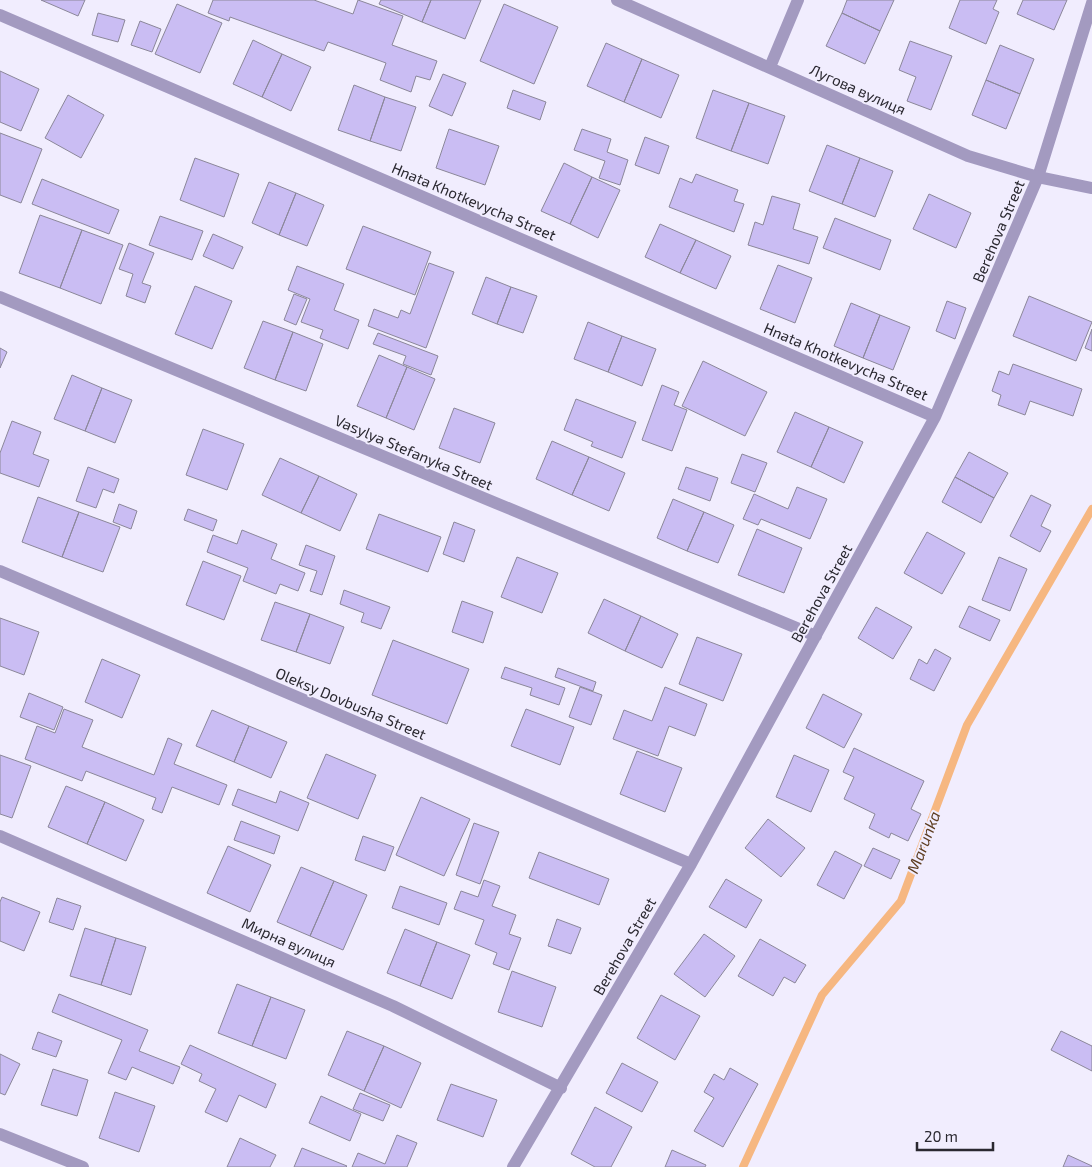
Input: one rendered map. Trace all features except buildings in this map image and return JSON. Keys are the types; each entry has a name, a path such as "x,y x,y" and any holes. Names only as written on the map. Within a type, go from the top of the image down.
{"street":[{"name":"Лугова вулиця","path":"617,0 968,156 1038,178 1092,188"},
{"path":"770,67 798,0"},
{"name":"Berehova Street","path":"513,1167 691,864 935,417 1038,178 1092,3"},
{"name":"Hnata Khotkevycha Street","path":"0,15 935,417"},
{"name":"Vasylya Stefanyka Street","path":"0,297 816,636"},
{"name":"Oleksy Dovbusha Street","path":"0,571 691,864"},
{"name":"Мирна вулиця","path":"0,836 393,1006 561,1088"},
{"path":"0,1134 66,1164 83,1167"}],"waterway":[{"name":"Marunka","path":"743,1167 822,995 901,901 967,725 1092,509"}]}
